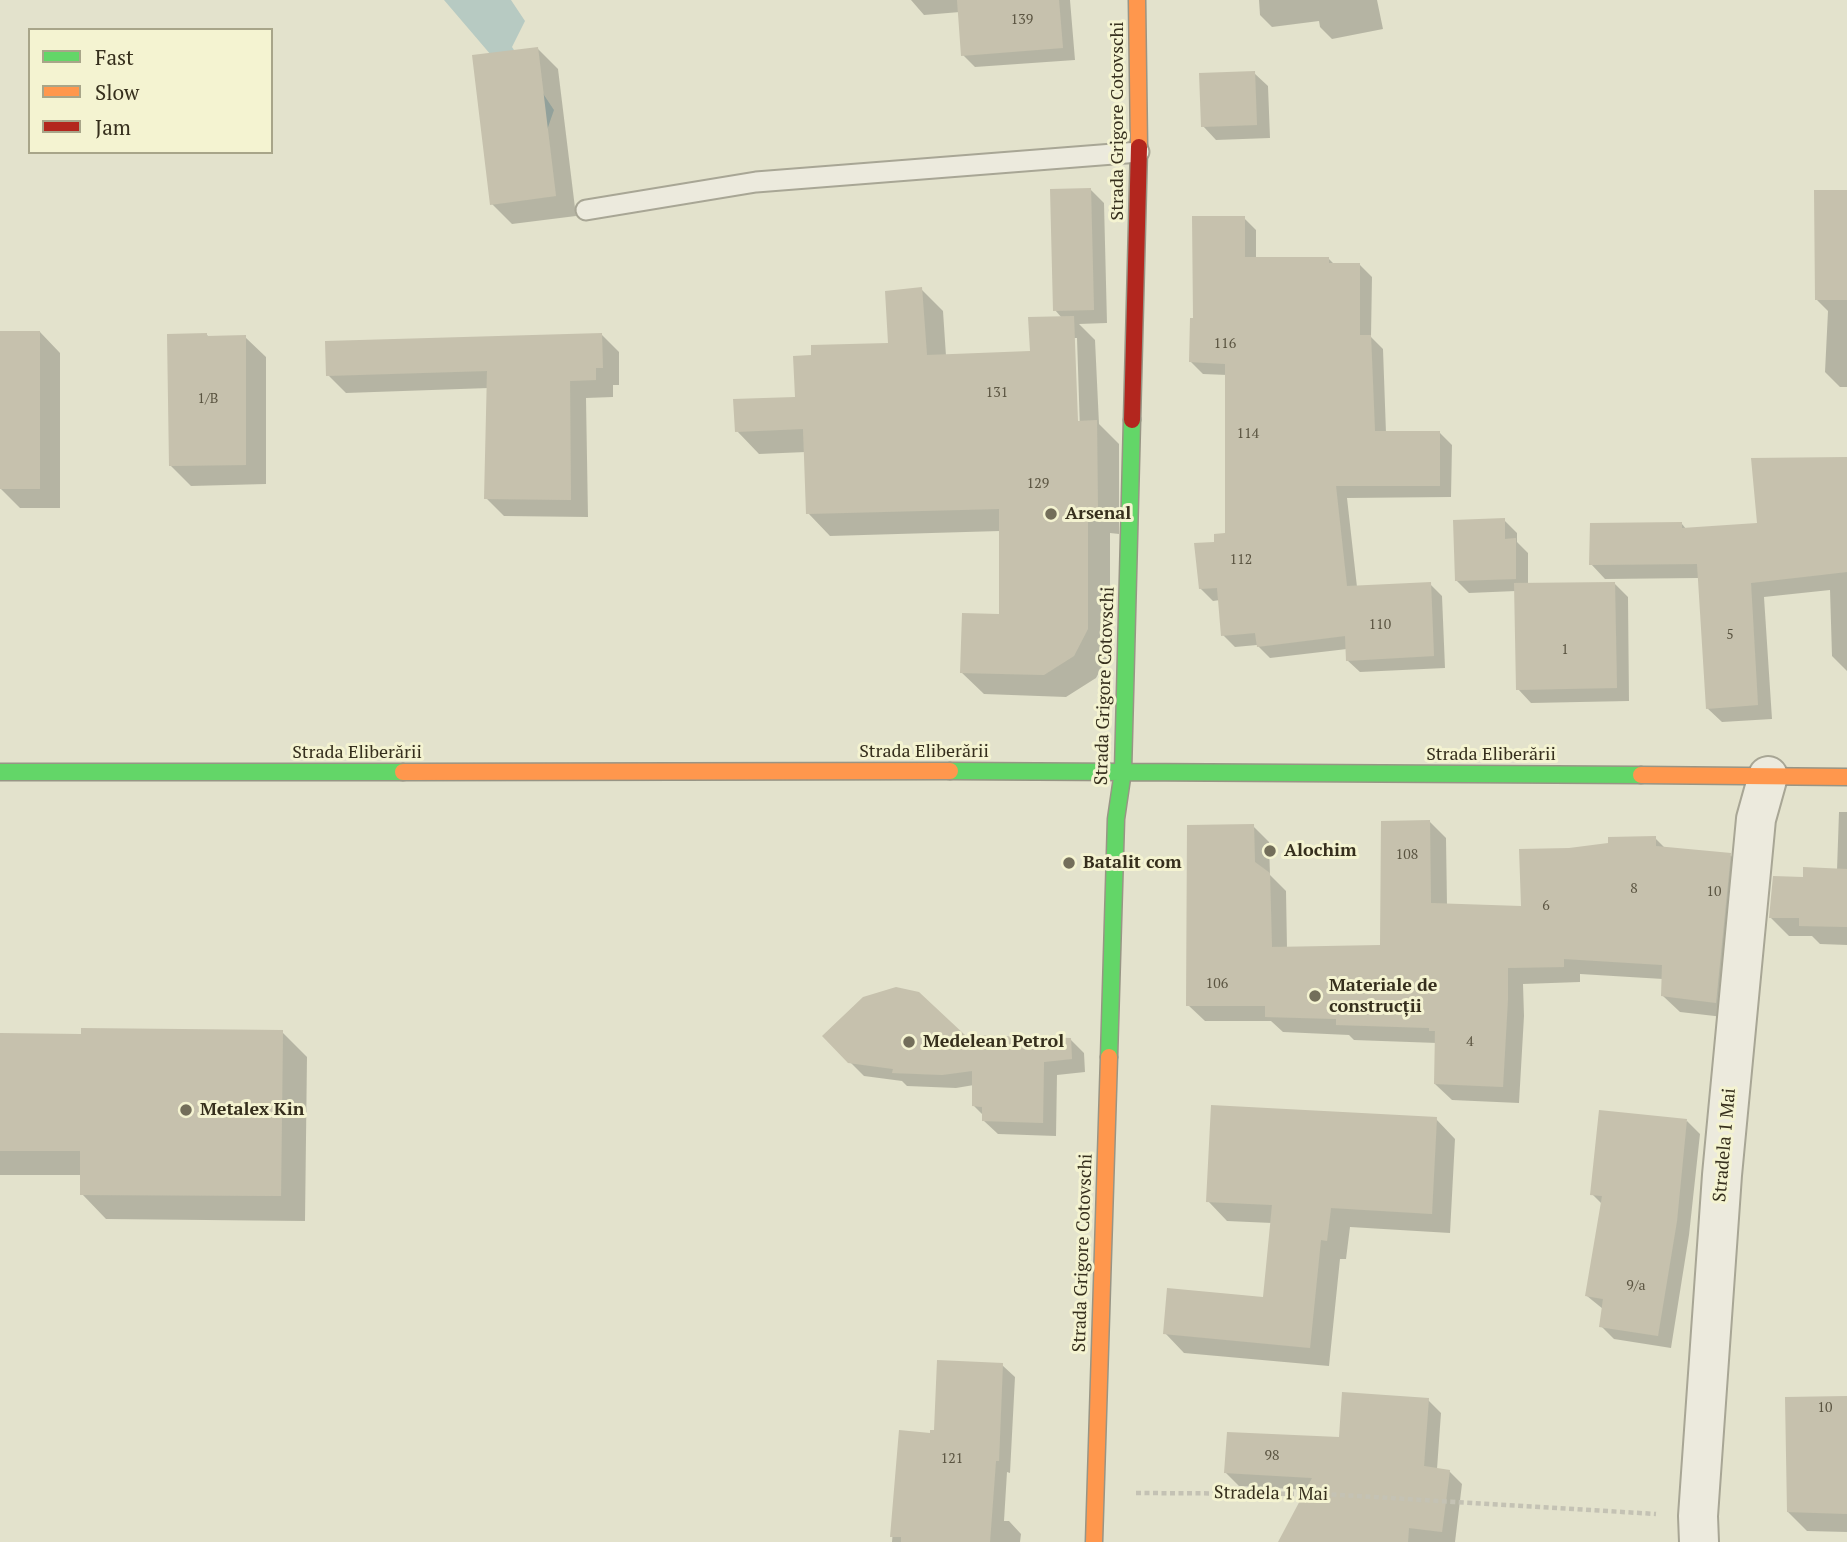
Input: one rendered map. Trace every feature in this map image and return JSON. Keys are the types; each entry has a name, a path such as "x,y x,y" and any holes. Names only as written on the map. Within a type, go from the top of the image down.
{"main road":[{"name":"Strada Grigore Cotovschi","path":"1094,1542 1116,819 1123,771 1139,152 1137,0"},
{"name":"Strada Eliberării","path":"0,772 1123,771 1847,777"}],"street":[{"name":"Stradela 1 Mai","path":"1699,1529 1724,1147 1756,819 1768,776"}],"lane":[{"path":"586,210 756,181 1139,152"}],"path":[{"name":"Stradela 1 Mai","path":"1095,1494 1323,1494 1699,1529"}],"shaded area":[{"path":"444,0 511,0 525,21 512,47 554,110 545,136 491,55"}],"building":[{"path":"957,0 1059,0 1063,48 961,56"},
{"path":"538,47 556,196 490,205 472,55"},
{"path":"1255,71 1257,125 1201,127 1199,73"},
{"path":"1091,188 1094,310 1053,311 1050,189"},
{"path":"1814,190 1847,190 1847,300 1815,300"},
{"path":"1192,216 1245,216 1245,257 1329,257 1329,263 1360,263 1360,335 1371,335 1375,431 1440,431 1440,486 1336,486 1347,586 1431,582 1434,656 1346,661 1345,636 1257,647 1255,633 1221,636 1217,588 1199,589 1194,543 1214,542 1214,534 1225,533 1225,364 1189,362 1190,318 1193,318"},
{"path":"922,287 927,355 1030,351 1028,317 1074,316 1078,421 1097,420 1098,512 1088,512 1088,629 1074,656 1044,675 960,673 962,613 999,614 999,509 806,514 803,429 735,432 733,399 795,397 793,356 811,355 811,345 888,343 885,291"},
{"path":"0,331 40,331 40,489 0,489"},
{"path":"207,333 207,336 246,335 246,465 169,466 167,334"},
{"path":"602,333 603,368 596,368 596,380 570,381 571,500 484,499 487,371 326,376 325,341"},
{"path":"1847,457 1847,572 1751,583 1758,705 1706,709 1697,564 1589,565 1590,523 1682,522 1682,528 1757,523 1751,458"},
{"path":"1505,518 1505,539 1516,538 1516,579 1455,581 1453,520"},
{"path":"1615,582 1617,688 1516,690 1514,583"},
{"path":"1430,820 1431,903 1521,906 1519,849 1569,848 1608,843 1608,837 1656,836 1656,846 1731,853 1716,1003 1661,996 1662,965 1564,959 1564,967 1508,968 1503,1087 1434,1084 1435,1031 1429,1031 1429,1028 1336,1025 1336,1019 1265,1017 1265,1006 1186,1006 1187,825 1254,824 1255,862 1270,873 1272,947 1380,945 1381,821"},
{"path":"1803,867 1847,869 1847,927 1799,926 1799,918 1769,918 1773,876 1803,877"},
{"path":"896,987 919,992 965,1035 1071,1038 1072,1059 1044,1062 1043,1123 982,1121 982,1107 972,1106 972,1071 942,1075 892,1073 893,1069 848,1063 822,1036 863,997"},
{"path":"81,1028 283,1030 281,1196 80,1195 80,1151 0,1151 0,1033 81,1034"},
{"path":"1211,1105 1437,1117 1432,1214 1331,1208 1327,1241 1321,1240 1310,1348 1163,1334 1167,1288 1263,1297 1272,1205 1206,1202"},
{"path":"1599,1110 1687,1119 1677,1221 1658,1336 1599,1327 1603,1299 1585,1296 1602,1196 1590,1195"},
{"path":"937,1360 1003,1363 999,1461 996,1461 990,1542 901,1542 901,1537 890,1537 899,1430 930,1433 930,1430 934,1430"},
{"path":"1342,1392 1429,1398 1424,1466 1450,1470 1442,1532 1409,1528 1408,1542 1278,1542 1312,1478 1224,1473 1227,1432 1339,1437"},
{"path":"1847,1396 1847,1514 1787,1512 1785,1397"}],"traffic: fast":[{"path":"1109,1057 1116,819 1123,771 1132,420"},
{"path":"950,771 1641,775"},
{"path":"0,772 403,772"}],"traffic: slow":[{"path":"1137,0 1139,147"},
{"path":"403,772 950,771"},
{"path":"1641,775 1847,777"},
{"path":"1094,1542 1109,1057"}],"traffic: jam":[{"path":"1132,420 1139,147"}],"place":[{"name":"Arsenal","path":"1051,514"},
{"name":"Alochim","path":"1270,851"},
{"name":"Batalit com","path":"1069,863"},
{"name":"Materiale de construcții","path":"1315,996"},
{"name":"Medelean Petrol","path":"909,1042"},
{"name":"Metalex Kin","path":"186,1110"}]}
